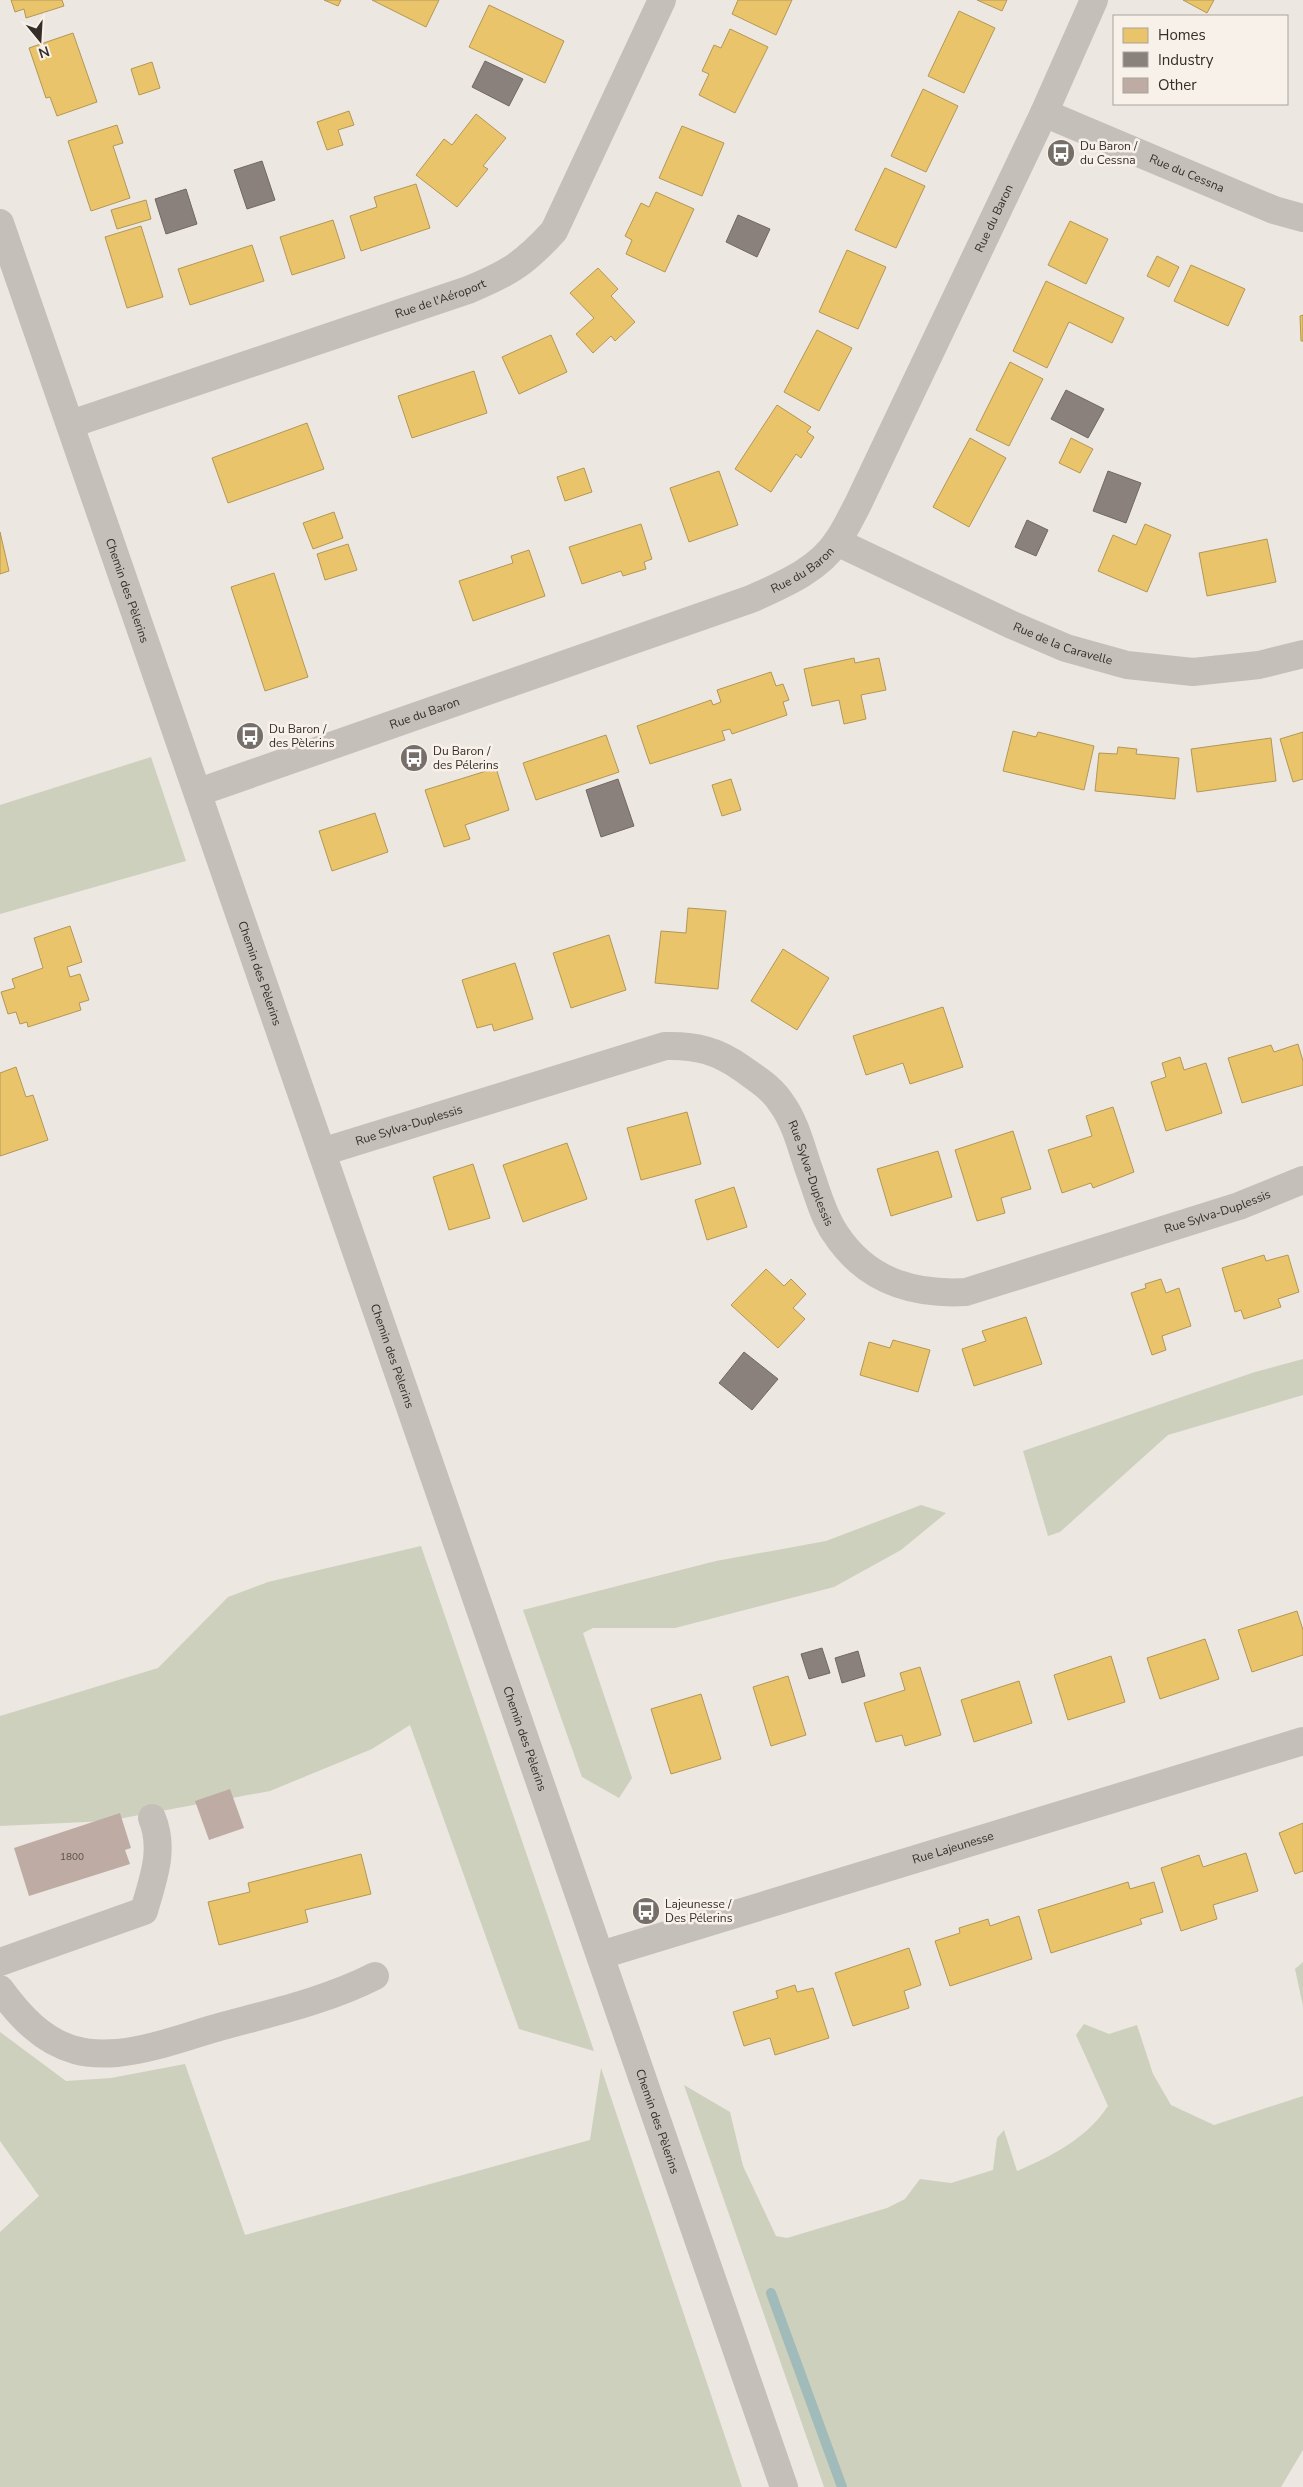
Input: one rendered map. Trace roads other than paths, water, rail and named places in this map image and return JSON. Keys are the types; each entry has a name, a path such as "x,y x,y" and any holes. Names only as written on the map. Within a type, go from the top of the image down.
{"street":[{"name":"Rue de l'Aéroport","path":"70,424 468,290 505,275 533,254 554,230 661,0"},
{"name":"Rue du Baron","path":"199,792 751,599 786,584 819,561 838,542 857,506 1044,113 1094,0"},
{"name":"Rue du Cessna","path":"1044,113 1274,210 1303,218"},
{"name":"Chemin des Pèlerins","path":"0,224 199,792 496,1658 601,1955 784,2487"},
{"name":"Rue de la Caravelle","path":"838,542 1012,625 1066,648 1127,665 1193,672 1259,665 1303,654"},
{"name":"Rue Sylva-Duplessis","path":"322,1152 665,1046 691,1045 727,1057 768,1086 782,1104 794,1126 824,1211 835,1233 859,1262 886,1280 911,1288 938,1293 966,1292 976,1289 1239,1206 1303,1180"},
{"name":"Rue Lajeunesse","path":"601,1955 1303,1741"},
{"path":"0,1962 144,1911 159,1857 159,1838 152,1818"},
{"path":"0,1989 18,2014 50,2039 75,2050 103,2054 134,2050 268,2014 337,1993 375,1976"}],"waterway":[{"path":"771,2293 842,2487"}],"place":[{"name":"Du Baron / du Cessna","path":"1061,153"},
{"name":"Du Baron / des Pèlerins","path":"250,736"},
{"name":"Du Baron / des Pélerins","path":"414,758"},
{"name":"Lajeunesse / Des Pélerins","path":"646,1911"}]}
